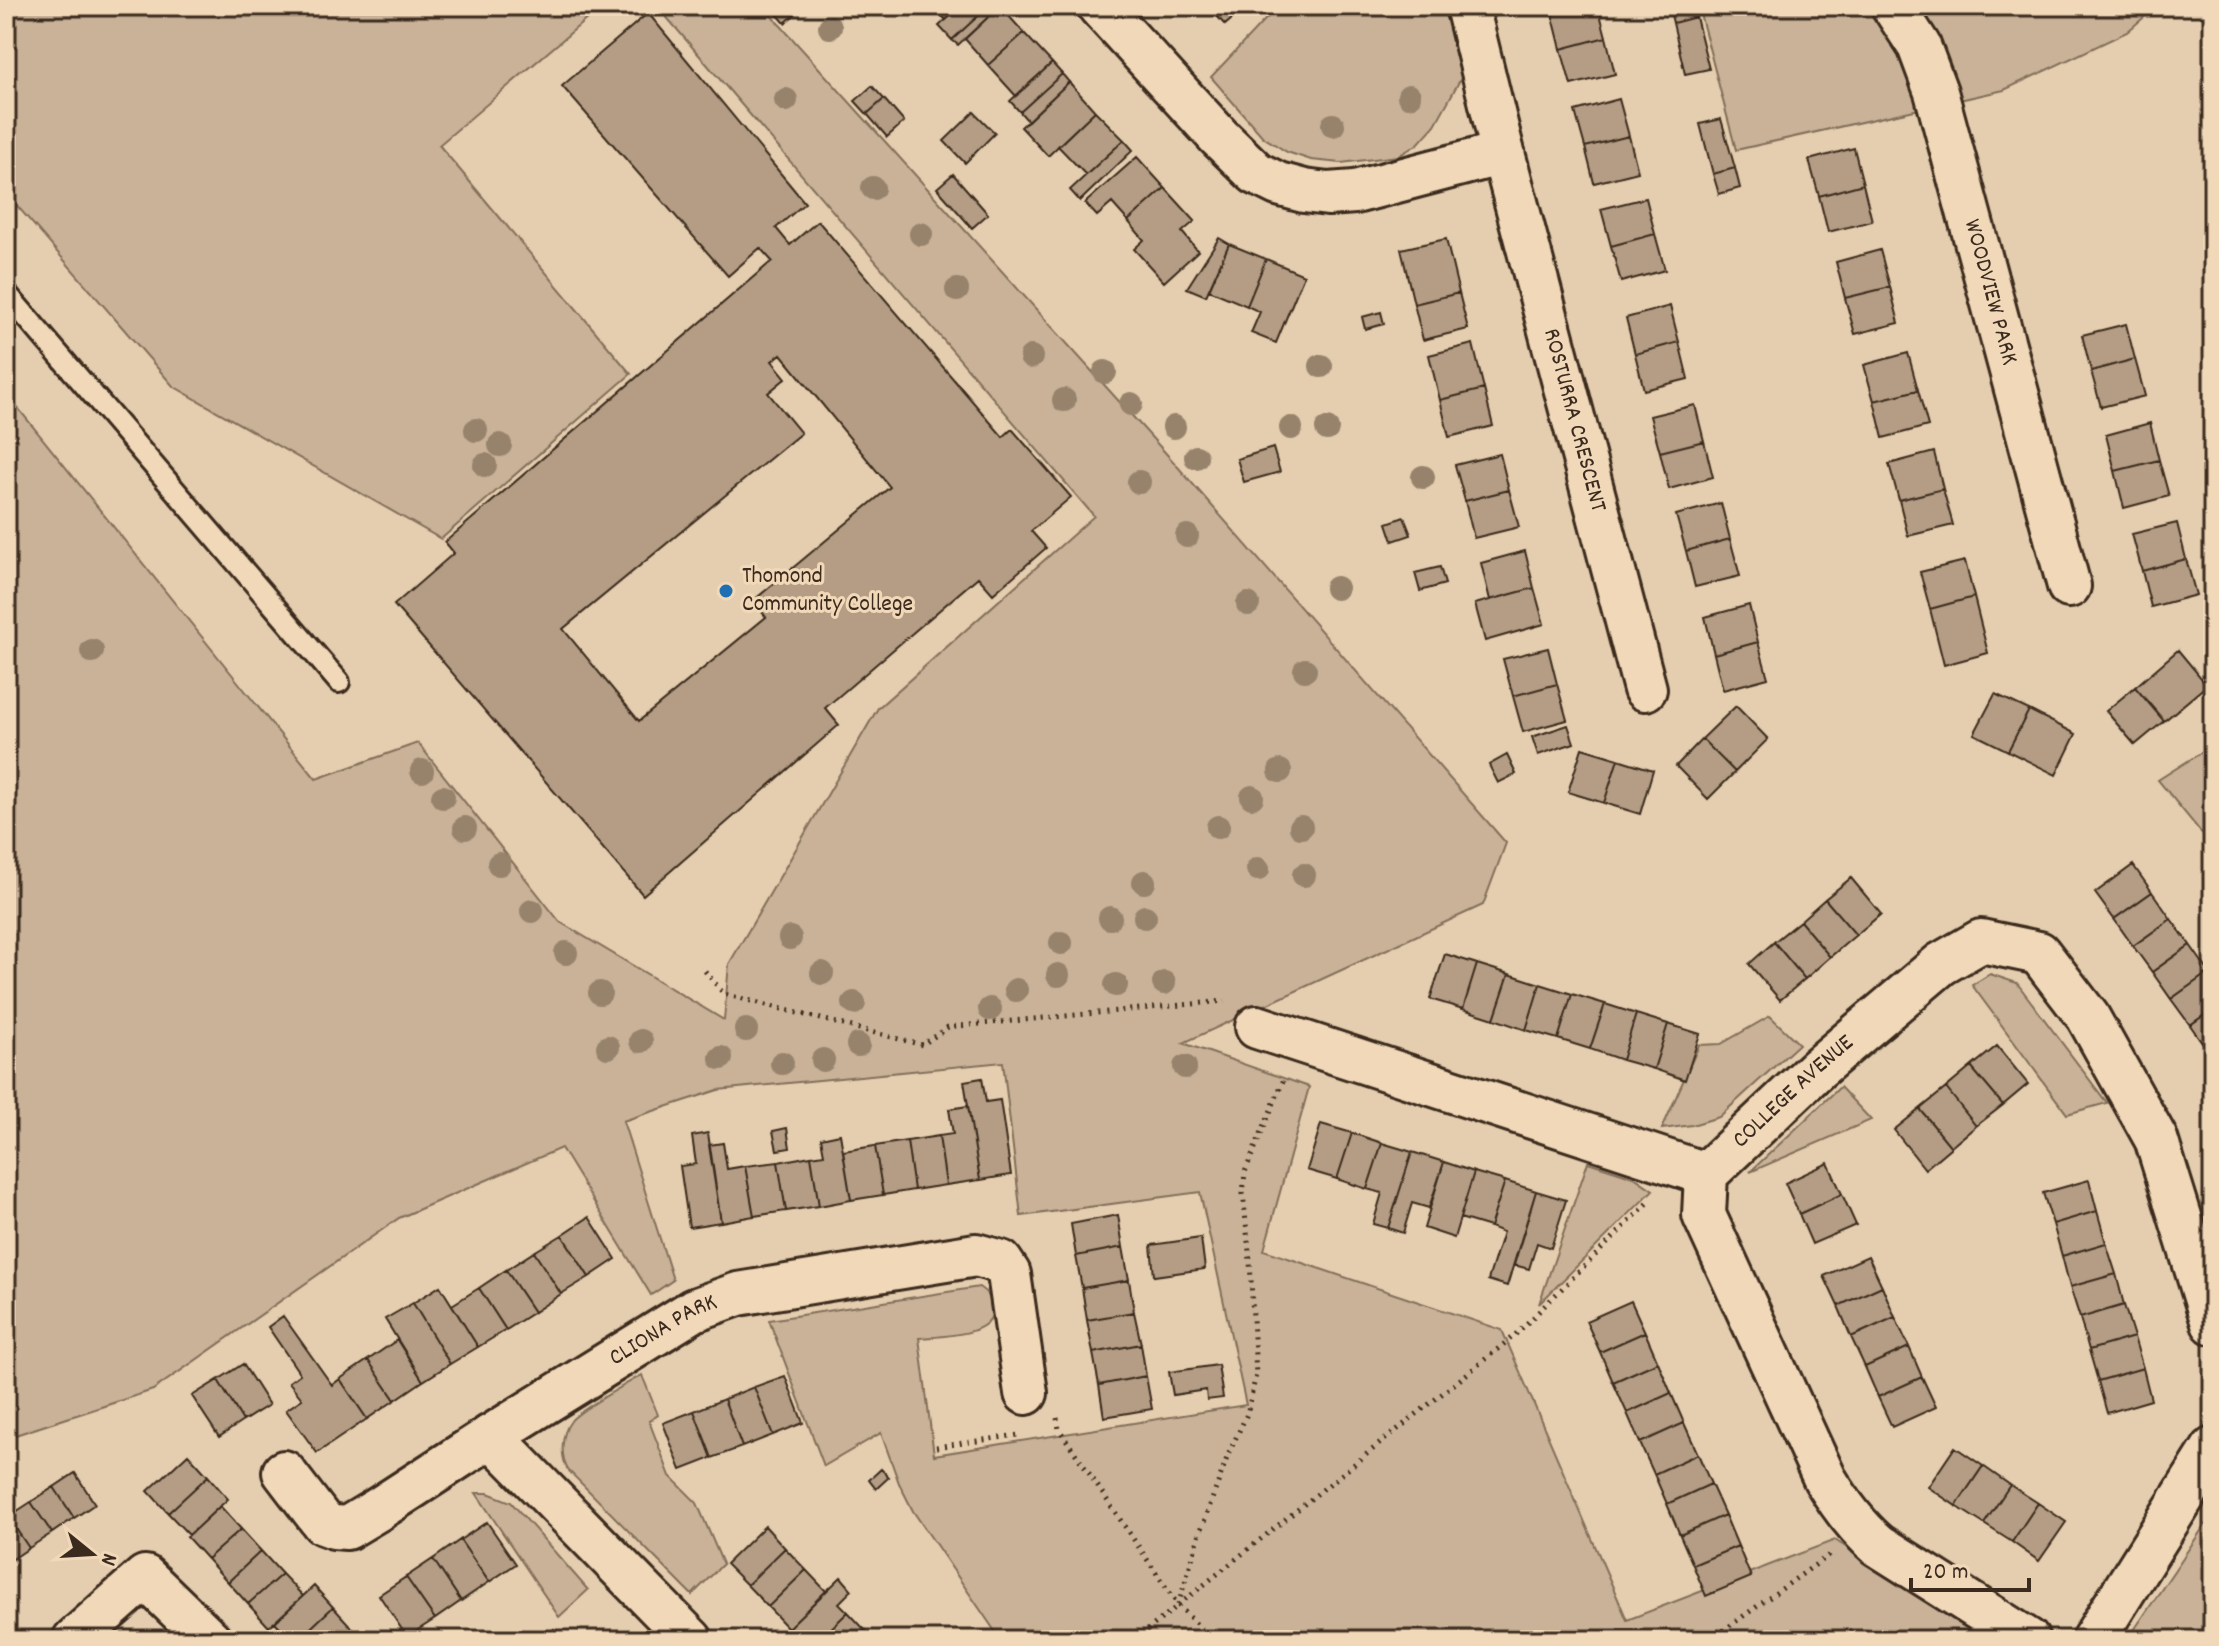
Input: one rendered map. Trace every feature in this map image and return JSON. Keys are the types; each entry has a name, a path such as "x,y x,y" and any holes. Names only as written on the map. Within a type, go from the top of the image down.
{"street":[{"path":"1099,6 1219,137 1256,173 1278,184 1328,194 1355,192 1503,153"},
{"name":"ROSTURRA CRESCENT","path":"1467,6 1645,689"},
{"name":"WOODVIEW PARK","path":"1893,6 1919,46 1936,92 2069,586"},
{"name":"COLLEGE AVENUE","path":"1695,1170 1941,964 1981,941 2039,953 2088,1017 2156,1139 2213,1323"},
{"path":"1248,1014 1695,1170 1704,1215 1825,1479 1838,1501 1862,1531 1878,1545 2028,1640"},
{"name":"CLIONA PARK","path":"284,1472 323,1523 347,1528 694,1310 716,1300 976,1255 1001,1262 1009,1274 1027,1413"},
{"path":"491,1436 691,1640"},
{"path":"2093,1640 2213,1449"},
{"path":"74,1640 145,1577 210,1640"}],"lane":[{"path":"6,293 339,682"}],"path":[{"path":"705,971 724,994 922,1045 948,1027 1223,1001 1248,1014"},
{"path":"1178,1605 1228,1455 1247,1414 1256,1375 1243,1193 1245,1172 1286,1074"},
{"path":"1135,1640 1514,1336 1695,1170"},
{"path":"936,1447 1027,1413"},
{"path":"1710,1640 1862,1531"},
{"path":"1178,1605 1212,1640"}],"shaded area":[{"path":"6,6 602,6 439,145 631,374 441,539 173,386 6,193"},
{"path":"657,6 763,6 1171,459 1506,843 1483,905 1183,1043 1309,1087 1264,1250 1502,1330 1627,1620 1835,1540 1987,1640 1001,1640 913,1511 881,1433 824,1466 769,1320 979,1287 982,1289 993,1309 991,1318 984,1325 964,1333 919,1338 934,1455 1246,1405 1200,1192 1021,1216 1003,1062 718,1090 623,1121 673,1280 651,1295 561,1148 399,1218 153,1390 6,1438 6,393 316,779 418,743 560,922 724,1020 729,964 878,708 1094,516"},
{"path":"1278,6 1501,6 1435,125 1418,144 1398,156 1341,163 1311,160 1287,152 1263,137 1211,77"},
{"path":"1698,6 2157,6 2127,32 2004,90 1736,150"},
{"path":"2213,745 2213,847 2158,780"},
{"path":"1990,974 2017,983 2107,1103 2067,1114 1972,985"},
{"path":"1770,1016 1799,1044 1719,1117 1662,1129 1699,1045 1721,1044"},
{"path":"1840,1087 1871,1120 1750,1172"},
{"path":"1588,1162 1634,1177 1653,1190 1539,1304"},
{"path":"642,1375 658,1415 649,1421 670,1476 697,1503 723,1564 692,1595 568,1470 564,1458 564,1439 575,1416"},
{"path":"476,1493 488,1493 511,1502 588,1590 559,1617"},
{"path":"2213,1513 2213,1640 2128,1640 2128,1639"}],"building":[{"path":"770,6 800,6 802,8 785,23"},
{"path":"933,6 961,6 946,20"},
{"path":"961,6 989,6 952,40 939,26"},
{"path":"989,6 1000,6 958,45 952,40"},
{"path":"1000,6 1024,33 988,65 965,39"},
{"path":"1208,6 1247,6 1225,25"},
{"path":"1578,6 1598,6 1606,37 1561,49 1552,13"},
{"path":"1669,6 1694,6 1696,17 1673,23"},
{"path":"648,13 805,203 776,228 790,245 818,221 1003,437 1012,429 1071,497 1031,531 1046,548 993,594 978,577 825,708 839,725 643,895 394,605 454,553 445,542 772,261 760,248 728,276 562,86","holes":["781,354 890,487 753,601 766,617 639,721 563,629 801,433 768,393 786,378 772,361"]},
{"path":"1696,17 1709,69 1685,74 1673,23"},
{"path":"1024,33 1052,63 1016,96 988,65"},
{"path":"1606,37 1615,74 1571,85 1561,49"},
{"path":"1052,63 1062,74 1020,112 1010,101"},
{"path":"1062,74 1069,82 1028,121 1020,112"},
{"path":"1069,82 1095,111 1048,156 1021,127"},
{"path":"872,86 884,99 867,114 855,101"},
{"path":"884,99 904,122 887,137 867,114"},
{"path":"1619,99 1629,136 1585,147 1575,111"},
{"path":"1095,111 1124,140 1086,175 1058,146"},
{"path":"974,112 995,133 965,163 944,141"},
{"path":"1721,119 1735,168 1713,174 1700,124"},
{"path":"1629,136 1638,172 1594,183 1585,147"},
{"path":"1124,140 1133,150 1080,201 1070,190"},
{"path":"1854,148 1863,184 1819,196 1809,160"},
{"path":"1137,157 1165,188 1128,221 1112,203 1097,216 1085,203"},
{"path":"1735,168 1740,188 1719,194 1713,174"},
{"path":"953,174 988,214 972,228 937,188"},
{"path":"1863,184 1872,221 1828,232 1819,196"},
{"path":"1165,188 1195,221 1182,232 1198,251 1164,282 1134,249 1144,240 1128,221"},
{"path":"1646,198 1655,234 1611,246 1601,209"},
{"path":"1655,234 1665,270 1621,282 1611,246"},
{"path":"1219,238 1229,244 1206,296 1187,288"},
{"path":"1446,239 1459,293 1414,304 1401,249"},
{"path":"1229,244 1266,259 1247,306 1209,290"},
{"path":"1880,250 1890,287 1845,298 1836,262"},
{"path":"1266,259 1304,275 1276,343 1251,333 1260,312 1247,306"},
{"path":"1890,287 1899,323 1855,334 1845,298"},
{"path":"1459,293 1468,329 1423,340 1414,304"},
{"path":"1670,306 1679,342 1635,354 1626,318"},
{"path":"1381,312 1384,324 1365,329 1362,317"},
{"path":"2126,324 2135,359 2091,371 2082,335"},
{"path":"1679,342 1688,379 1644,390 1635,354"},
{"path":"1473,344 1484,389 1440,400 1429,355"},
{"path":"1908,353 1918,390 1874,401 1864,365"},
{"path":"2135,359 2145,396 2101,407 2091,371"},
{"path":"1484,389 1493,426 1449,437 1440,400"},
{"path":"1918,390 1928,426 1883,438 1874,401"},
{"path":"1695,405 1704,441 1660,452 1650,416"},
{"path":"2150,423 2159,460 2115,471 2106,435"},
{"path":"1704,441 1713,477 1669,489 1660,452"},
{"path":"1273,448 1280,472 1244,482 1237,459"},
{"path":"1934,452 1943,489 1899,500 1889,464"},
{"path":"1500,454 1509,490 1465,501 1455,465"},
{"path":"2159,460 2169,496 2124,508 2115,471"},
{"path":"1943,489 1953,525 1908,536 1899,500"},
{"path":"1509,490 1519,527 1474,538 1465,501"},
{"path":"1721,503 1730,539 1686,551 1676,515"},
{"path":"1404,517 1411,535 1393,541 1387,523"},
{"path":"2177,523 2186,559 2142,571 2132,534"},
{"path":"1730,539 1740,576 1695,587 1686,551"},
{"path":"1525,551 1534,588 1490,600 1481,563"},
{"path":"2186,559 2196,595 2151,607 2142,571"},
{"path":"1965,561 1974,597 1930,609 1920,572"},
{"path":"1440,567 1445,584 1420,591 1415,573"},
{"path":"1534,588 1544,624 1485,641 1475,604"},
{"path":"1974,597 1988,653 1944,665 1930,609"},
{"path":"1749,605 1758,642 1714,654 1705,617"},
{"path":"1758,642 1768,678 1723,690 1714,654"},
{"path":"1548,648 1557,684 1513,696 1503,659"},
{"path":"2178,650 2207,685 2164,721 2135,687"},
{"path":"1557,684 1567,720 1523,732 1513,696"},
{"path":"2135,687 2164,721 2135,745 2106,711"},
{"path":"1995,694 2029,710 2008,751 1974,734"},
{"path":"1736,706 1768,739 1735,772 1702,739"},
{"path":"2029,710 2076,734 2056,775 2008,751"},
{"path":"1568,725 1574,743 1538,755 1532,737"},
{"path":"1702,739 1735,772 1708,799 1676,766"},
{"path":"1582,748 1618,759 1604,803 1568,792"},
{"path":"1507,755 1516,774 1498,783 1489,765"},
{"path":"1618,759 1653,770 1640,814 1604,803"},
{"path":"2133,865 2152,892 2114,919 2095,893"},
{"path":"1851,878 1881,914 1856,935 1825,899"},
{"path":"2152,892 2171,919 2133,946 2114,919"},
{"path":"1825,899 1856,935 1830,957 1800,921"},
{"path":"2171,919 2190,945 2152,972 2133,946"},
{"path":"1800,921 1830,957 1805,979 1774,942"},
{"path":"1774,942 1805,979 1780,1000 1749,964"},
{"path":"2190,945 2209,972 2171,999 2152,972"},
{"path":"1445,954 1477,964 1463,1009 1430,999"},
{"path":"1477,964 1509,974 1494,1019 1463,1009"},
{"path":"2209,972 2213,977 2213,1009 2190,1025 2171,999"},
{"path":"1509,974 1540,984 1526,1030 1494,1019"},
{"path":"1540,984 1572,994 1558,1039 1526,1030"},
{"path":"1572,994 1605,1004 1590,1049 1558,1039"},
{"path":"1605,1004 1636,1014 1622,1060 1590,1049"},
{"path":"2213,1009 2213,1049 2209,1052 2190,1025"},
{"path":"1636,1014 1668,1024 1654,1069 1622,1060"},
{"path":"1668,1024 1700,1034 1685,1080 1654,1069"},
{"path":"1997,1046 2028,1084 2003,1105 1971,1067"},
{"path":"1971,1067 2003,1105 1976,1126 1946,1088"},
{"path":"982,1078 986,1102 1000,1100 1011,1175 980,1180 964,1081"},
{"path":"1946,1088 1976,1126 1951,1147 1920,1109"},
{"path":"968,1106 980,1180 946,1185 939,1136 953,1134 949,1109"},
{"path":"1920,1109 1951,1147 1925,1169 1894,1130"},
{"path":"1321,1124 1352,1133 1337,1179 1307,1170"},
{"path":"787,1128 790,1148 777,1150 773,1131"},
{"path":"708,1133 721,1222 689,1227 680,1166 696,1164 692,1136"},
{"path":"1352,1133 1382,1143 1367,1189 1337,1179"},
{"path":"840,1134 851,1200 819,1206 811,1156 824,1154 821,1138"},
{"path":"939,1136 946,1185 914,1190 907,1141"},
{"path":"907,1141 914,1190 883,1195 875,1146"},
{"path":"723,1143 727,1169 745,1166 754,1216 721,1222 709,1145"},
{"path":"1382,1143 1412,1152 1388,1228 1373,1224 1382,1193 1367,1189"},
{"path":"875,1146 883,1195 851,1200 843,1151"},
{"path":"1412,1152 1444,1162 1429,1208 1412,1203 1403,1233 1388,1228"},
{"path":"811,1156 819,1206 786,1211 778,1162"},
{"path":"778,1162 786,1211 754,1216 745,1166"},
{"path":"1444,1162 1474,1172 1454,1238 1424,1228"},
{"path":"1828,1163 1842,1194 1799,1214 1785,1183"},
{"path":"1474,1172 1505,1181 1490,1227 1460,1218"},
{"path":"2089,1180 2097,1211 2053,1224 2043,1193"},
{"path":"1505,1181 1536,1191 1507,1286 1488,1280 1503,1232 1490,1227"},
{"path":"1536,1191 1566,1200 1551,1248 1537,1243 1529,1269 1514,1265"},
{"path":"1842,1194 1856,1225 1812,1244 1799,1214"},
{"path":"2097,1211 2106,1243 2062,1256 2053,1224"},
{"path":"1118,1215 1123,1247 1076,1256 1071,1224"},
{"path":"589,1217 616,1259 589,1277 562,1235"},
{"path":"562,1235 589,1277 561,1294 534,1252"},
{"path":"1201,1238 1205,1269 1154,1276 1151,1245"},
{"path":"2106,1243 2116,1274 2070,1287 2062,1256"},
{"path":"1123,1247 1129,1280 1082,1288 1076,1256"},
{"path":"534,1252 561,1294 534,1312 506,1270"},
{"path":"1868,1256 1882,1286 1838,1306 1824,1276"},
{"path":"506,1270 534,1312 506,1330 479,1288"},
{"path":"2116,1274 2124,1305 2080,1318 2070,1287"},
{"path":"1129,1280 1134,1312 1087,1320 1082,1288"},
{"path":"440,1286 478,1347 450,1364 413,1303"},
{"path":"1882,1286 1895,1317 1851,1337 1838,1306"},
{"path":"479,1288 506,1330 478,1347 452,1305"},
{"path":"1631,1301 1645,1332 1600,1352 1586,1321"},
{"path":"413,1303 450,1364 423,1381 385,1319"},
{"path":"2124,1305 2134,1337 2089,1350 2080,1318"},
{"path":"1134,1312 1141,1344 1093,1353 1087,1320"},
{"path":"283,1316 332,1385 340,1379 367,1419 317,1453 286,1410 302,1399 289,1382 300,1374 268,1327"},
{"path":"1895,1317 1909,1347 1865,1367 1851,1337"},
{"path":"1645,1332 1658,1362 1613,1382 1600,1352"},
{"path":"2134,1337 2143,1368 2098,1381 2089,1350"},
{"path":"397,1340 423,1381 395,1400 368,1360"},
{"path":"1141,1344 1146,1376 1099,1385 1093,1353"},
{"path":"1909,1347 1922,1377 1878,1397 1865,1367"},
{"path":"368,1360 395,1400 367,1419 340,1379"},
{"path":"1658,1362 1671,1393 1627,1413 1613,1382"},
{"path":"243,1364 269,1405 243,1421 218,1380"},
{"path":"1218,1365 1223,1398 1207,1400 1206,1390 1173,1395 1169,1372"},
{"path":"2143,1368 2151,1400 2107,1413 2098,1381"},
{"path":"785,1376 803,1423 773,1435 754,1387"},
{"path":"1146,1376 1152,1409 1104,1417 1099,1385"},
{"path":"1922,1377 1936,1407 1892,1427 1878,1397"},
{"path":"218,1380 243,1421 219,1437 192,1396"},
{"path":"754,1387 773,1435 742,1447 724,1399"},
{"path":"1671,1393 1684,1423 1640,1443 1627,1413"},
{"path":"724,1399 742,1447 712,1458 694,1411"},
{"path":"694,1411 712,1458 681,1470 663,1423"},
{"path":"1684,1423 1698,1454 1654,1474 1640,1443"},
{"path":"1955,1447 1983,1466 1956,1506 1928,1487"},
{"path":"188,1454 208,1476 168,1513 148,1491"},
{"path":"1698,1454 1711,1484 1667,1504 1654,1474"},
{"path":"1983,1466 2010,1485 1984,1524 1956,1506"},
{"path":"881,1469 889,1477 876,1489 869,1480"},
{"path":"75,1473 95,1504 74,1518 54,1487"},
{"path":"208,1476 228,1499 189,1535 168,1513"},
{"path":"1711,1484 1725,1515 1680,1535 1667,1504"},
{"path":"2010,1485 2038,1503 2012,1542 1984,1524"},
{"path":"54,1487 74,1518 52,1533 31,1502"},
{"path":"31,1502 52,1533 29,1548 8,1517"},
{"path":"2038,1503 2066,1522 2039,1561 2012,1542"},
{"path":"220,1506 241,1529 207,1559 187,1537"},
{"path":"1725,1515 1738,1546 1693,1565 1680,1535"},
{"path":"8,1517 29,1548 7,1563 6,1519"},
{"path":"487,1522 516,1564 489,1582 460,1540"},
{"path":"765,1526 785,1548 747,1585 726,1564"},
{"path":"241,1529 261,1551 228,1582 207,1559"},
{"path":"460,1540 489,1582 461,1601 433,1559"},
{"path":"1738,1546 1751,1577 1706,1596 1693,1565"},
{"path":"785,1548 806,1570 768,1607 747,1585"},
{"path":"261,1551 282,1574 248,1604 228,1582"},
{"path":"433,1559 461,1601 435,1619 406,1577"},
{"path":"806,1570 826,1591 788,1628 768,1607"},
{"path":"282,1574 303,1596 269,1627 248,1604"},
{"path":"406,1577 435,1619 407,1637 379,1595"},
{"path":"841,1577 852,1590 839,1603 848,1612 819,1640 799,1640 788,1628"},
{"path":"314,1586 333,1607 298,1640 292,1640 275,1622"},
{"path":"333,1607 353,1629 341,1640 298,1640"},
{"path":"848,1612 867,1632 859,1640 819,1640"},
{"path":"554,1629 565,1640 542,1640"}],"place":[{"name":"Thomond Community College","path":"726,591"}]}
